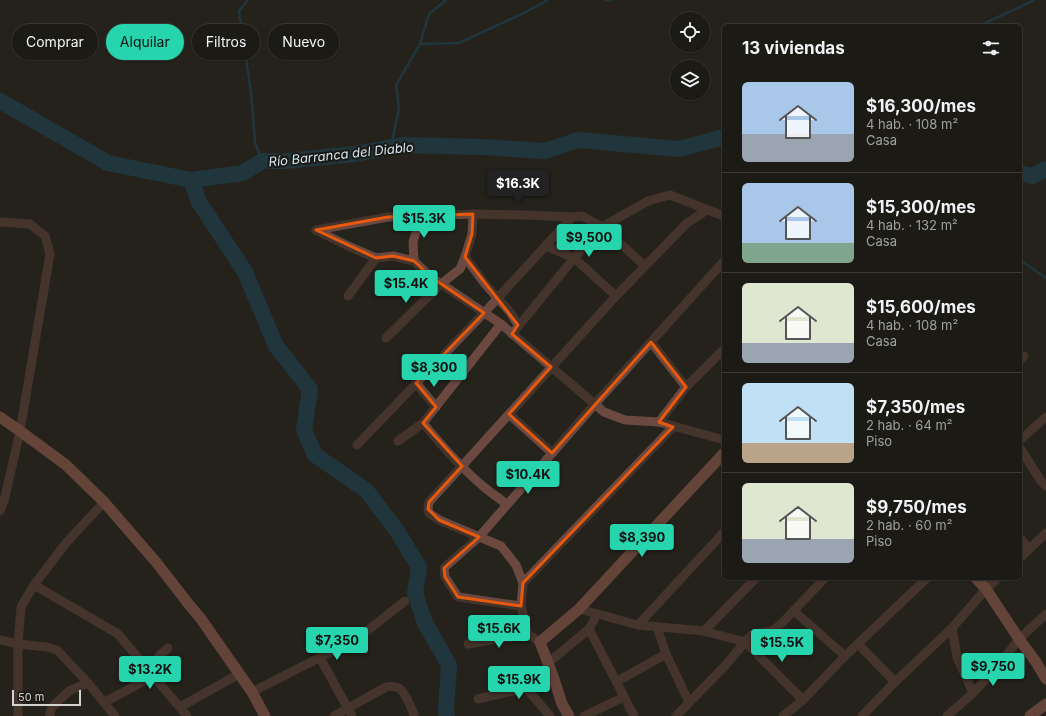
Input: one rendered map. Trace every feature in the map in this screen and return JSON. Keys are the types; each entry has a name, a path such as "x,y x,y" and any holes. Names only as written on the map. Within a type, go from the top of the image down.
{"main road":[{"path":"0,417 66,465 104,502 156,562 201,619 252,692 265,716"},
{"path":"569,716 562,704 540,642 579,609 722,455"},
{"path":"978,580 1036,662 1046,679"},
{"path":"1030,716 1046,704"}],"street":[{"path":"512,334 574,258 602,227 648,200 670,196 722,216"},
{"path":"540,642 528,634 521,606 523,583 516,564 501,546 439,520 430,514 428,509 429,502 616,296 687,223 707,210"},
{"path":"645,266 602,227 582,216 572,218 473,214 388,217 316,230 376,258 393,256 414,261 431,277 500,324 604,412 625,420 659,422 722,439"},
{"path":"386,338 441,284 460,269 472,234 473,214"},
{"path":"414,261 413,242 421,216"},
{"path":"357,445 484,313 572,218"},
{"path":"0,222 30,224 45,236 50,254 20,431 4,501 0,511"},
{"path":"546,246 574,258 616,296"},
{"path":"348,296 376,258"},
{"path":"465,258 485,284 510,312 518,325"},
{"path":"521,606 458,597 445,577 444,568 479,537 552,452 722,263"},
{"path":"398,441 423,423 500,324"},
{"path":"651,342 686,387"},
{"path":"659,422 686,387 722,356"},
{"path":"416,383 436,407"},
{"path":"509,414 552,452"},
{"path":"1022,438 1046,418"},
{"path":"423,423 440,444 484,488 506,504"},
{"path":"523,583 673,427"},
{"path":"1022,451 1041,481 1046,486"},
{"path":"18,716 18,644 21,607 34,585 66,543 104,502"},
{"path":"1022,556 1046,533"},
{"path":"638,625 722,534"},
{"path":"1022,540 1029,549"},
{"path":"704,631 754,580"},
{"path":"676,716 723,668 753,634 776,629 823,580"},
{"path":"783,716 804,700 845,656 925,580"},
{"path":"862,716 895,682 952,628 996,580"},
{"path":"34,585 118,634 187,716"},
{"path":"252,692 358,638 405,601"},
{"path":"579,609 638,625 704,631 745,642 804,700"},
{"path":"794,611 845,656"},
{"path":"548,663 589,629 597,614"},
{"path":"947,716 1000,664 1019,639 1046,614"},
{"path":"657,627 666,654 689,702"},
{"path":"952,628 957,657 972,693"},
{"path":"589,629 634,716"},
{"path":"468,644 528,634"},
{"path":"0,640 18,644 47,647 57,650 88,683 115,716"},
{"path":"858,644 895,682"},
{"path":"153,676 151,668 160,655 168,648"},
{"path":"616,682 666,654"},
{"path":"320,658 350,712"},
{"path":"180,707 239,674"},
{"path":"104,702 153,676"},
{"path":"478,699 526,688 554,679"},
{"path":"50,714 52,707 69,691 88,683"},
{"path":"334,716 350,712 386,687 393,686 398,687 403,692 414,716"},
{"path":"526,688 550,716"},
{"path":"584,716 624,697"}],"highlighted area":[{"path":"473,214 472,234 465,257 518,325 512,334 551,367 509,414 552,453 651,342 686,387 659,422 673,427 523,583 521,606 458,597 445,577 444,568 479,537 439,520 428,509 429,502 462,466 423,423 436,407 416,383 484,313 431,277 414,261 393,256 376,258 316,230 388,217"}],"waterway":[{"path":"248,0 239,11 251,92 255,142 262,161"},
{"path":"420,44 429,14 446,0"},
{"path":"391,147 399,108 396,85 420,44 459,43 524,13 548,0"},
{"path":"605,0 612,0"},
{"path":"983,24 1034,0"},
{"name":"Río Barranca del Diablo","path":"0,101 108,163 191,180 243,173 262,161 286,161 355,154 403,145 483,147 545,151 578,140 679,149 722,138"},
{"path":"720,138 722,134"},
{"name":"Río Barranca del Diablo","path":"1022,174 1032,176 1046,169"},
{"path":"191,180 199,202 245,272 276,346 310,389 304,430 315,455 366,490 397,531 419,567 415,593 425,623 449,665 447,716"},
{"path":"1022,261 1046,278"}]}
